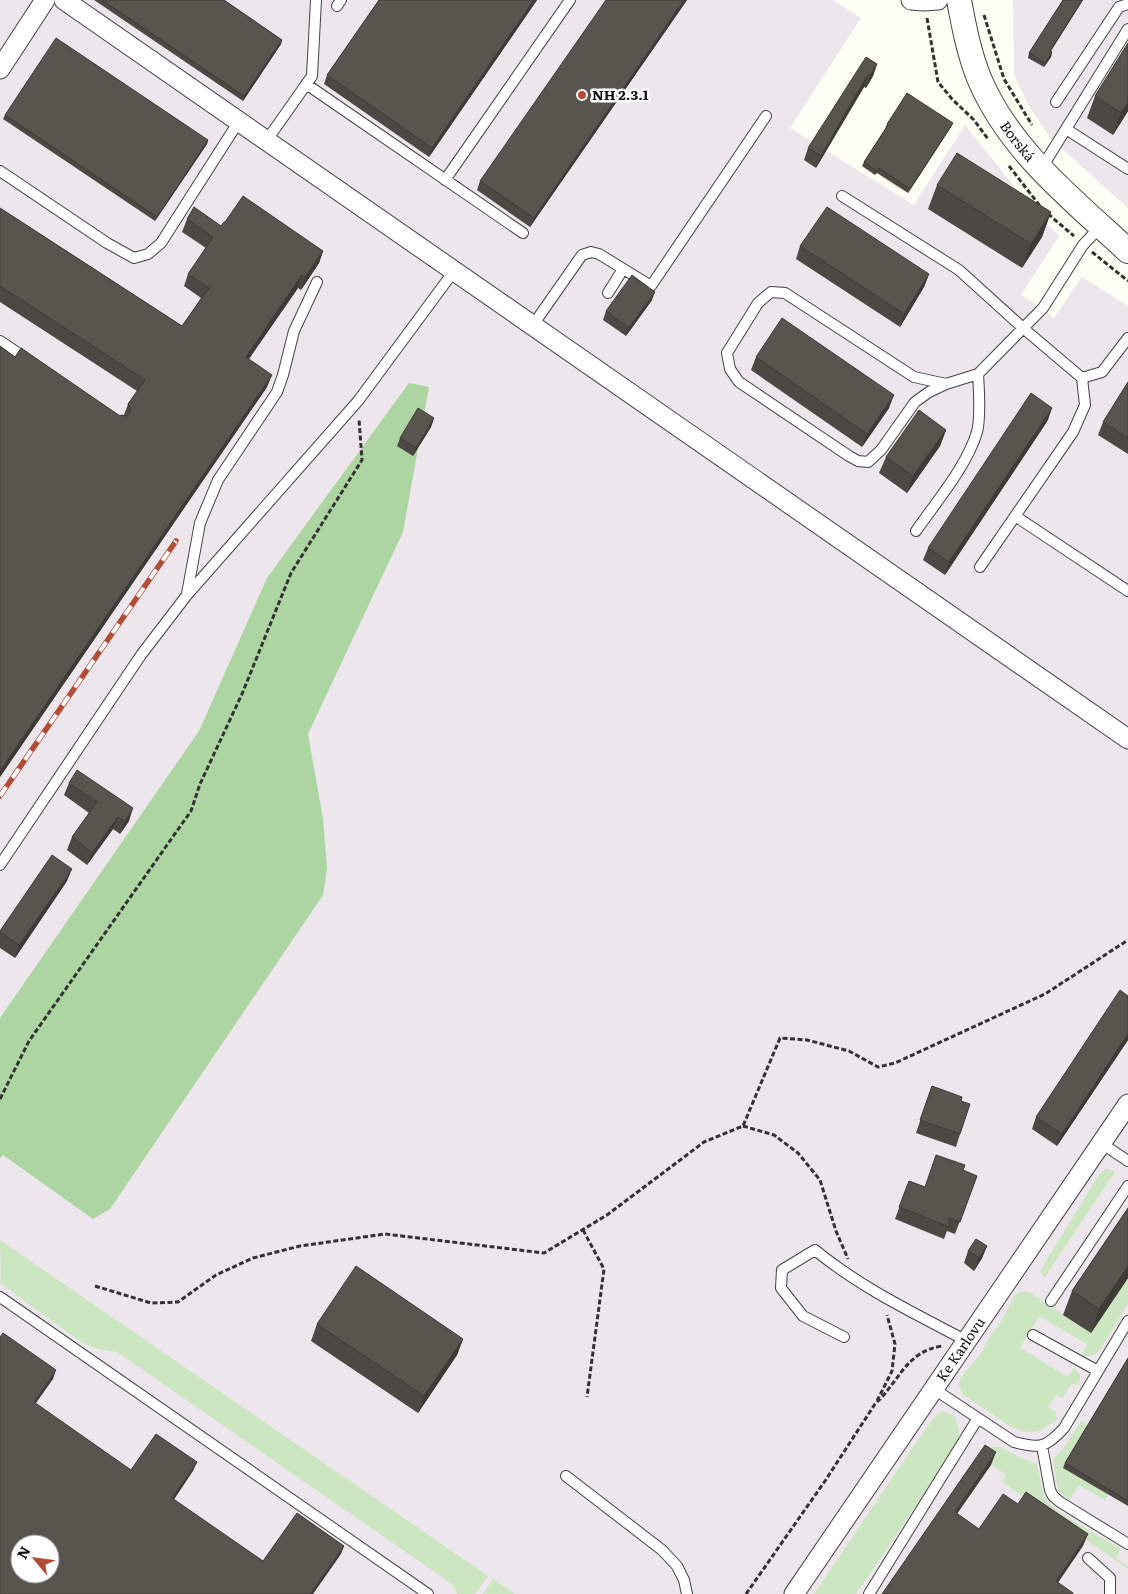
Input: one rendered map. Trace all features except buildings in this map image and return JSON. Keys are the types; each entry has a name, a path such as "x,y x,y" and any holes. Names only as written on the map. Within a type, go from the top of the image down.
{"street":[{"path":"0,69 45,0"},
{"path":"64,0 1128,739"},
{"path":"911,0 924,2 938,0"},
{"name":"Borská","path":"959,0 966,39 979,77 1000,118 1018,144 1041,170 1128,251"},
{"name":"Ke Karlovu","path":"794,1594 1128,1104"}],"lane":[{"path":"266,140 312,76 316,0"},
{"path":"445,180 570,0"},
{"path":"1056,102 1118,7 1128,4"},
{"path":"1041,170 1128,28"},
{"path":"306,84 523,233"},
{"path":"533,325 582,255 591,252 599,254 651,286 766,116"},
{"path":"0,171 107,243 134,258 148,254 161,243 239,121"},
{"path":"1066,129 1128,169"},
{"path":"842,196 959,270 1082,378 1085,405 1073,432 980,567"},
{"path":"946,384 914,377 785,293 772,292 758,303 727,353 730,369 739,382 849,456 868,462 881,450 915,402 929,392 946,384 978,374 1043,308 1084,244 1101,226"},
{"path":"608,293 623,269"},
{"path":"0,865 141,655 186,595 358,401 454,271"},
{"path":"186,595 200,523 218,480 277,392 294,331 316,282"},
{"path":"1082,378 1102,372 1128,338"},
{"path":"0,341 40,368"},
{"path":"916,531 966,459 977,431 980,394 978,374"},
{"path":"1015,516 1128,590"},
{"path":"1101,1143 1128,1162"},
{"path":"1051,1301 1128,1186"},
{"path":"844,1337 803,1316 781,1288 782,1270 815,1250 836,1268 865,1286 967,1341"},
{"path":"0,1297 428,1594"},
{"path":"934,1389 1014,1442 1028,1446 1042,1446 1053,1440 1064,1428 1128,1320"},
{"path":"1033,1336 1098,1371"},
{"path":"869,1594 978,1418"},
{"path":"1042,1446 1050,1490 1053,1496 1128,1544"},
{"path":"566,1476 662,1550 677,1566 684,1580 687,1594"},
{"path":"1088,1558 1110,1578 1110,1594"}],"path":[{"path":"983,11 1004,79 1033,127"},
{"path":"1084,244 1128,281"},
{"path":"0,1099 29,1041 191,811 200,784 242,694 291,573 362,460 358,401"},
{"path":"743,1126 780,1038 807,1040 849,1051 878,1068 895,1063 1045,994 1128,940"},
{"path":"95,1286 151,1303 178,1302 216,1275 253,1258 300,1246 385,1234 544,1253 607,1215 704,1142 743,1126 774,1135 798,1154 820,1180 836,1231 850,1264 854,1272 889,1316 895,1344 892,1370 876,1404 746,1594"},
{"path":"583,1230 604,1269 587,1397"},
{"path":"876,1404 885,1395 909,1361 928,1348 942,1346 937,1354"}],"shaded area":[{"path":"0,0 833,0 861,18 790,128 914,205 965,125 1029,205 1059,236 1021,295 1043,308 1054,318 1082,277 1128,306 1128,1594 0,1594"},
{"path":"1013,0 1128,0 1128,208 1050,138 1029,106 1014,75"}],"green space":[{"path":"409,383 429,387 403,532 308,734 323,819 327,869 323,895 110,1209 93,1219 3,1155 0,1158 0,1018 199,731 267,578"},
{"path":"1105,1169 1115,1172 1045,1277 1040,1272 1041,1269 1099,1175"},
{"path":"0,1240 488,1576 475,1594 457,1594 452,1584 117,1352 97,1349 81,1342 1,1284"},
{"path":"1128,1278 1128,1303 1096,1354 1090,1356 1082,1355 1087,1344 1039,1316 1020,1348 1068,1377 1074,1368 1080,1374 1078,1386 1072,1383 1062,1398 1056,1395 1048,1407 1056,1412 1055,1416 1058,1418 1054,1422 1039,1431 1024,1432 1011,1427 962,1394 959,1384 960,1378 980,1355 992,1333 1001,1322 1014,1296 1019,1292 1029,1292 1091,1333"},
{"path":"942,1411 955,1416 959,1432 956,1447 856,1594 814,1594 916,1443 936,1415"},
{"path":"1081,1421 1088,1426 1063,1468 1108,1494 1105,1500 1079,1485 1070,1500 1058,1491 1053,1459 1063,1449"},
{"path":"993,1447 1000,1447 1036,1464 1047,1501 1070,1519 1121,1549 1116,1558 1128,1566 1128,1569 1002,1482 1006,1475 977,1454"},
{"path":"493,1579 515,1594 483,1594"}],"railway":[{"path":"0,796 176,541"}],"place":[{"name":"NH 2.3.1","path":"582,95"}]}
